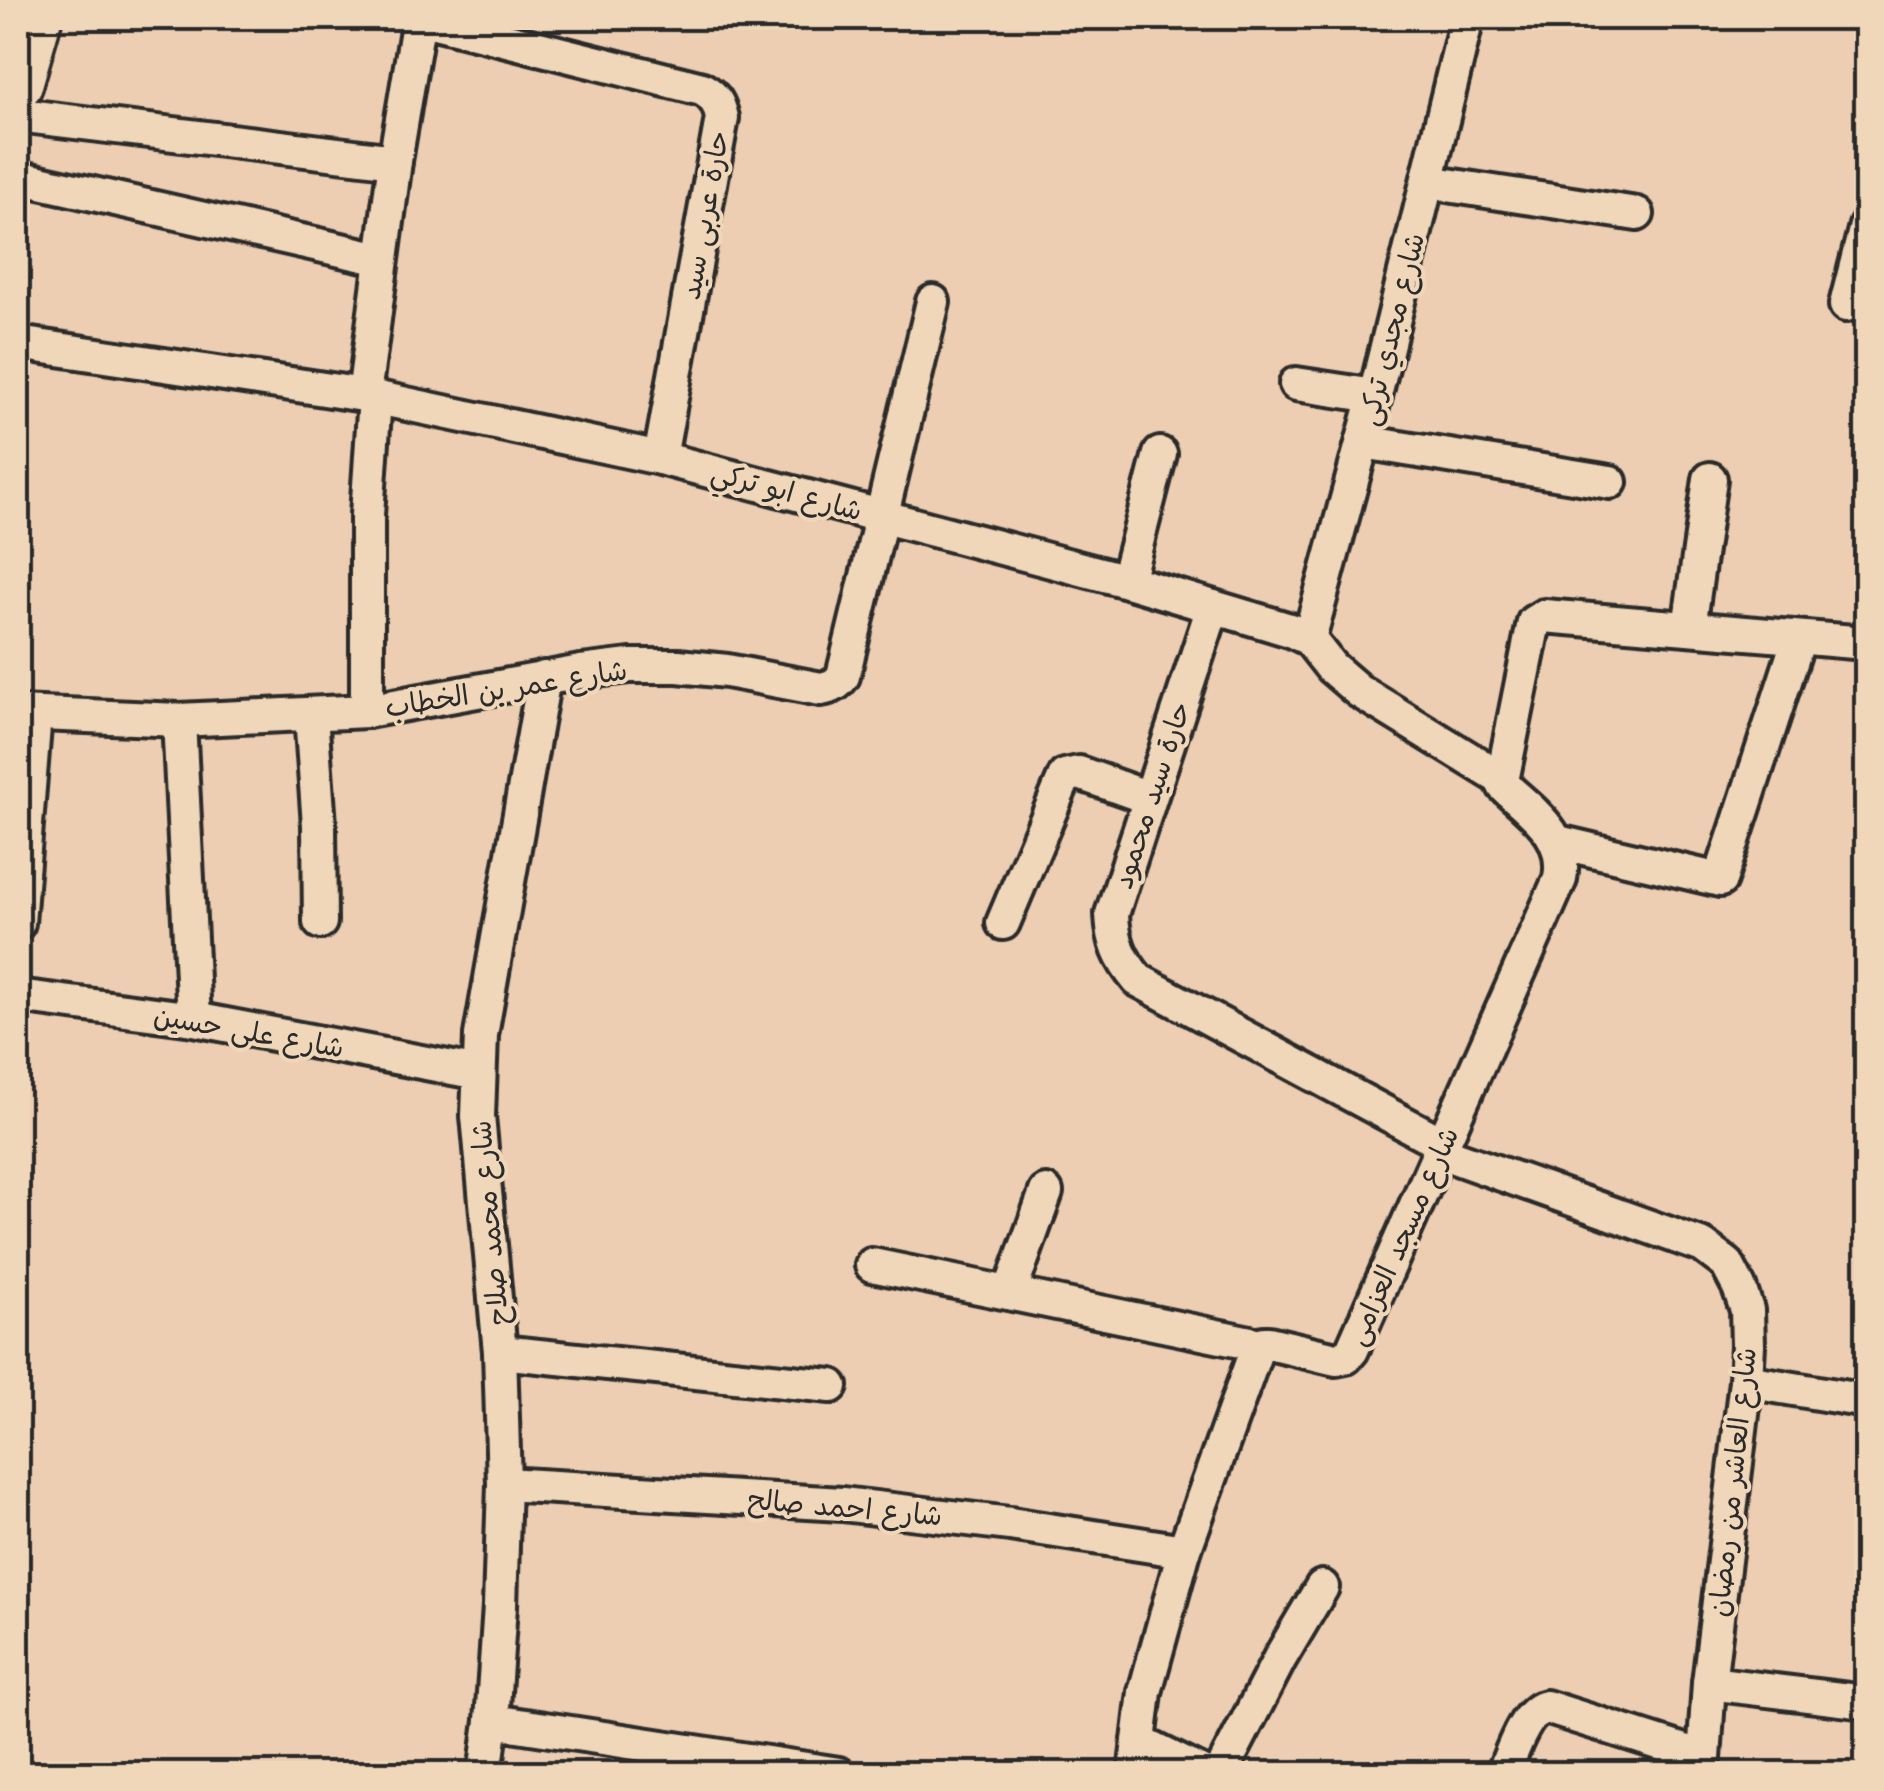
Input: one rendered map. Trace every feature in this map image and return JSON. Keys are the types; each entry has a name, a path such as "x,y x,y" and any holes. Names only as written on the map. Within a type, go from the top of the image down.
{"street":[{"path":"18,84 37,18"},
{"path":"367,711 370,396 381,258 419,18"},
{"name":"حارة عربى سيد","path":"419,18 702,90 712,94 719,105 722,118 660,458"},
{"name":"شارع مجدي تركى","path":"1309,639 1375,396 1467,18"},
{"path":"18,115 395,160"},
{"path":"18,178 381,258"},
{"path":"1428,182 1637,214"},
{"path":"1846,305 1866,226"},
{"name":"شارع عمر بن الخطاب","path":"26,714 179,720 367,711 630,666 727,670 830,688 843,676 932,302"},
{"name":"شارع ابو تركي","path":"18,343 370,396 660,458 1128,581 1309,639 1344,680 1502,779"},
{"path":"1296,384 1375,396"},
{"path":"1363,442 1610,482"},
{"path":"1128,581 1160,454"},
{"path":"1688,628 1710,480"},
{"name":"حارة سيد محمود","path":"1138,980 1122,961 1113,938 1112,914 1213,607"},
{"path":"1800,638 1720,880 1558,842 1548,827 1504,786 1502,779 1532,626 1544,616 1866,643"},
{"name":"شارع محمد صلاح","path":"485,1774 500,1606 504,1484 500,1352 478,1116 481,1035 544,678"},
{"path":"18,923 26,714"},
{"path":"311,715 319,825 320,922"},
{"path":"179,720 194,1019"},
{"path":"1003,922 1066,776 1079,773 1149,798"},
{"name":"شارع مسجد العزامى","path":"1260,1345 1336,1360 1350,1354 1560,878 1562,854 1558,842"},
{"name":"شارع العاشر من رمضان","path":"1138,980 1442,1148 1704,1246 1728,1264 1747,1310 1746,1381 1709,1683 1703,1765"},
{"name":"شارع على حسين","path":"18,996 194,1019 479,1073"},
{"path":"1010,1292 1046,1192"},
{"path":"872,1264 1260,1345 1184,1551 1145,1692 1137,1758 1204,1774"},
{"path":"500,1352 831,1386"},
{"path":"1746,1381 1866,1401"},
{"name":"شارع احمد صالح","path":"504,1484 842,1504 1010,1524 1184,1551"},
{"path":"1220,1774 1322,1586"},
{"path":"1709,1683 1866,1702"},
{"path":"1503,1774 1528,1719 1536,1708 1546,1707 1703,1765"},
{"path":"492,1722 839,1774"}]}
